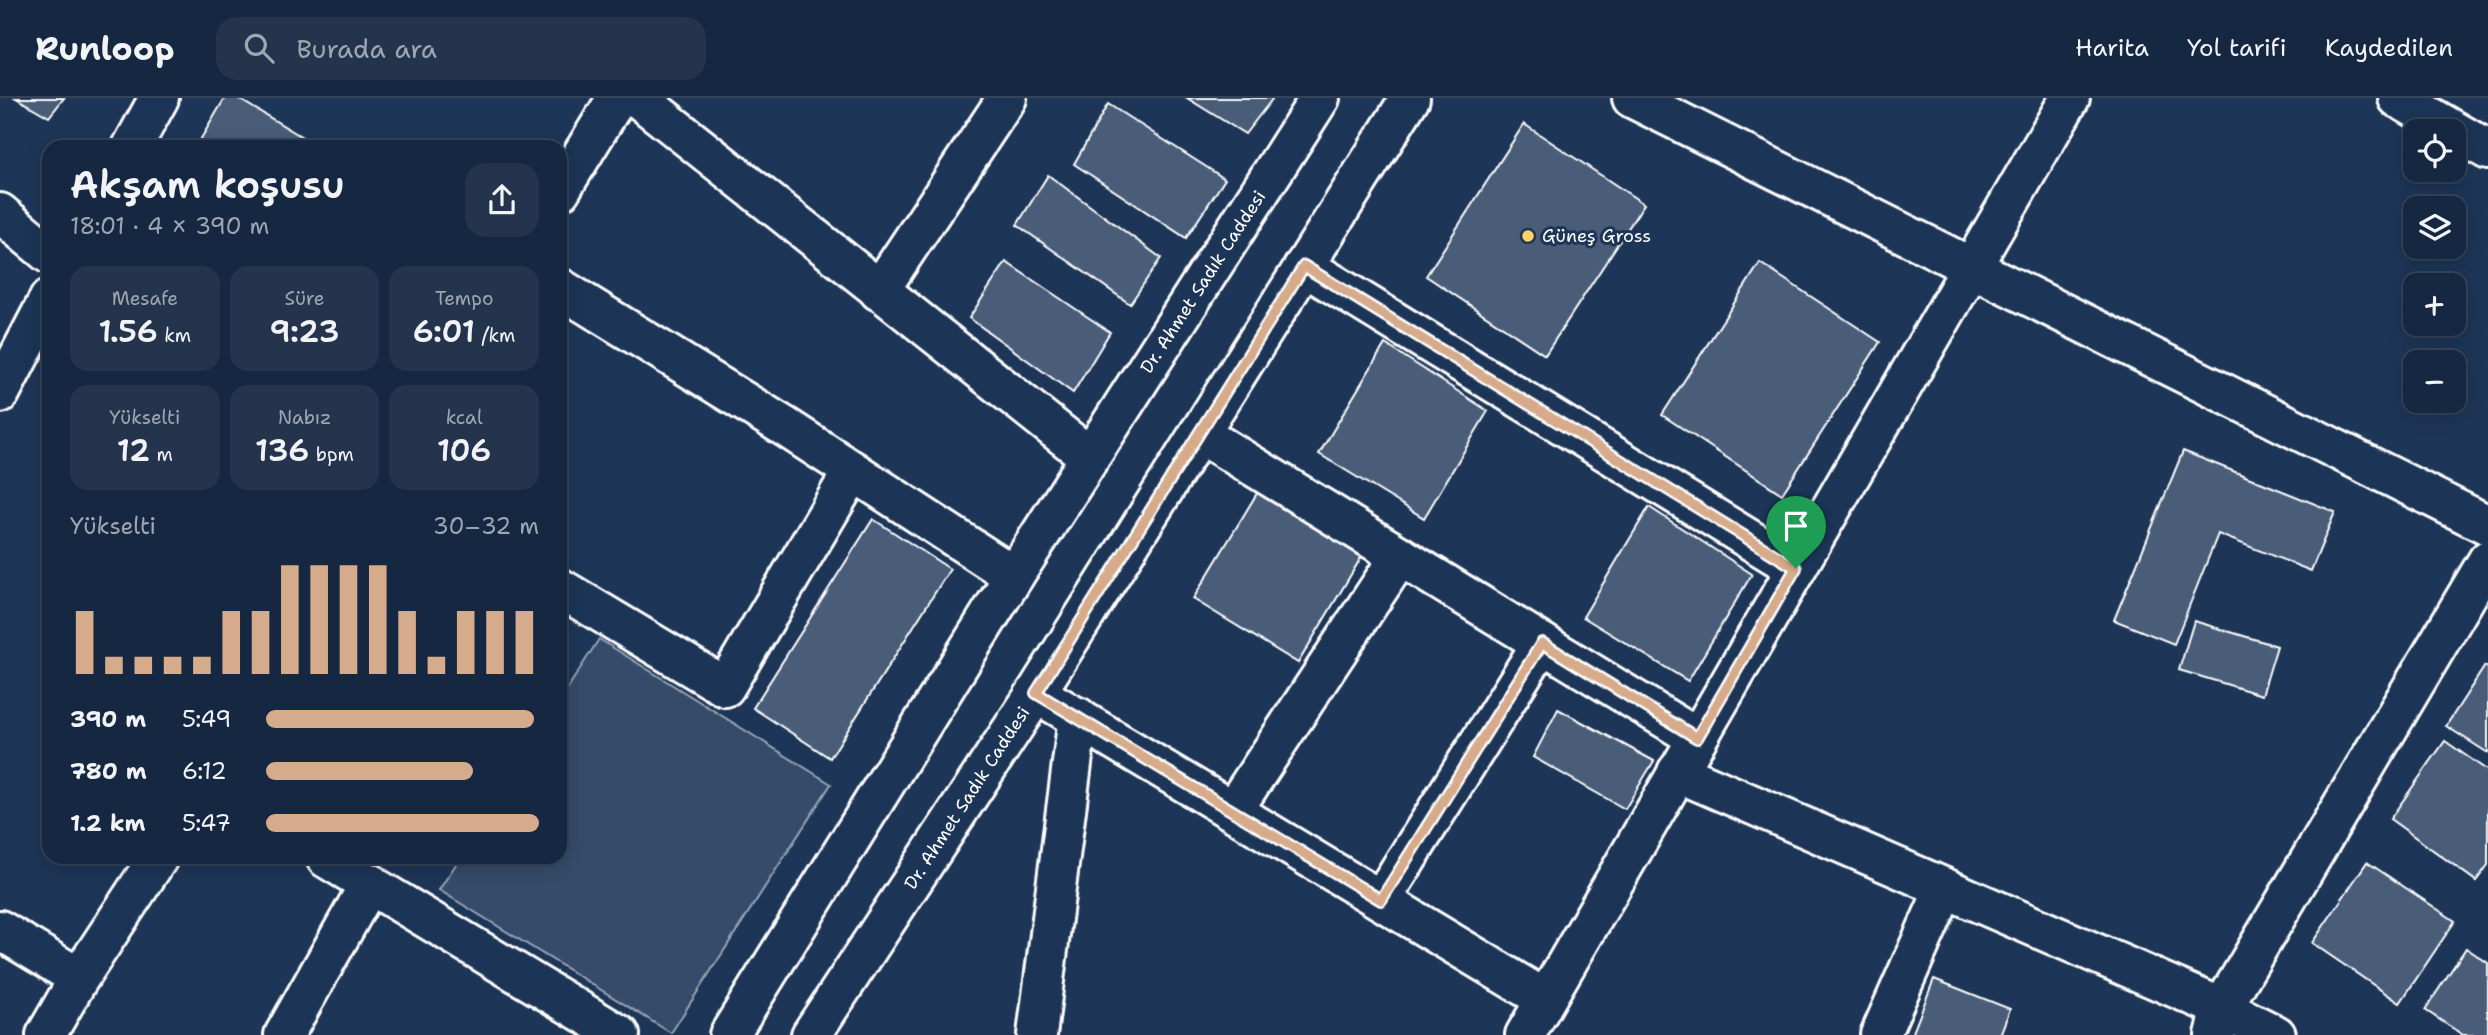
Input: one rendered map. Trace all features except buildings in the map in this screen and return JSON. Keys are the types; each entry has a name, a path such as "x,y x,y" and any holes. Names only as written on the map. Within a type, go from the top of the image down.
{"street":[{"path":"136,140 159,98"},
{"path":"567,180 617,98"},
{"path":"638,98 1090,457"},
{"path":"879,291 1007,98"},
{"name":"Dr. Ahmet Sadık Caddesi","path":"729,1035 1014,576 1320,98"},
{"name":"Dr. Ahmet Sadık Caddesi","path":"811,1035 1036,693 1410,98"},
{"path":"1632,98 2488,524"},
{"path":"1525,1035 2070,98"},
{"path":"2399,98 2488,150"},
{"path":"0,213 42,248"},
{"path":"1304,266 1796,568"},
{"path":"567,292 853,471 1014,576"},
{"path":"0,393 42,312"},
{"path":"1199,433 1697,738"},
{"path":"567,593 725,687 853,471"},
{"path":"1233,810 1400,556"},
{"path":"2219,1022 2488,560"},
{"path":"1381,900 1542,643"},
{"path":"1036,693 1545,999"},
{"path":"1037,1035 1078,717"},
{"path":"1677,772 1945,888 2219,1022 2276,1035"},
{"path":"46,1035 79,978 154,864"},
{"path":"337,864 620,1035"},
{"path":"284,1035 370,883"},
{"path":"1880,1035 1945,888"},
{"path":"0,930 79,978"}],"shaded area":[{"path":"599,639 831,784 671,1033 439,890 456,864 567,864 567,689"}],"place":[{"name":"Güneş Gross","path":"1528,236"}],"route":[{"path":"1304,266 1796,568 1697,738 1542,643 1381,900 1036,693 1304,266"}]}
